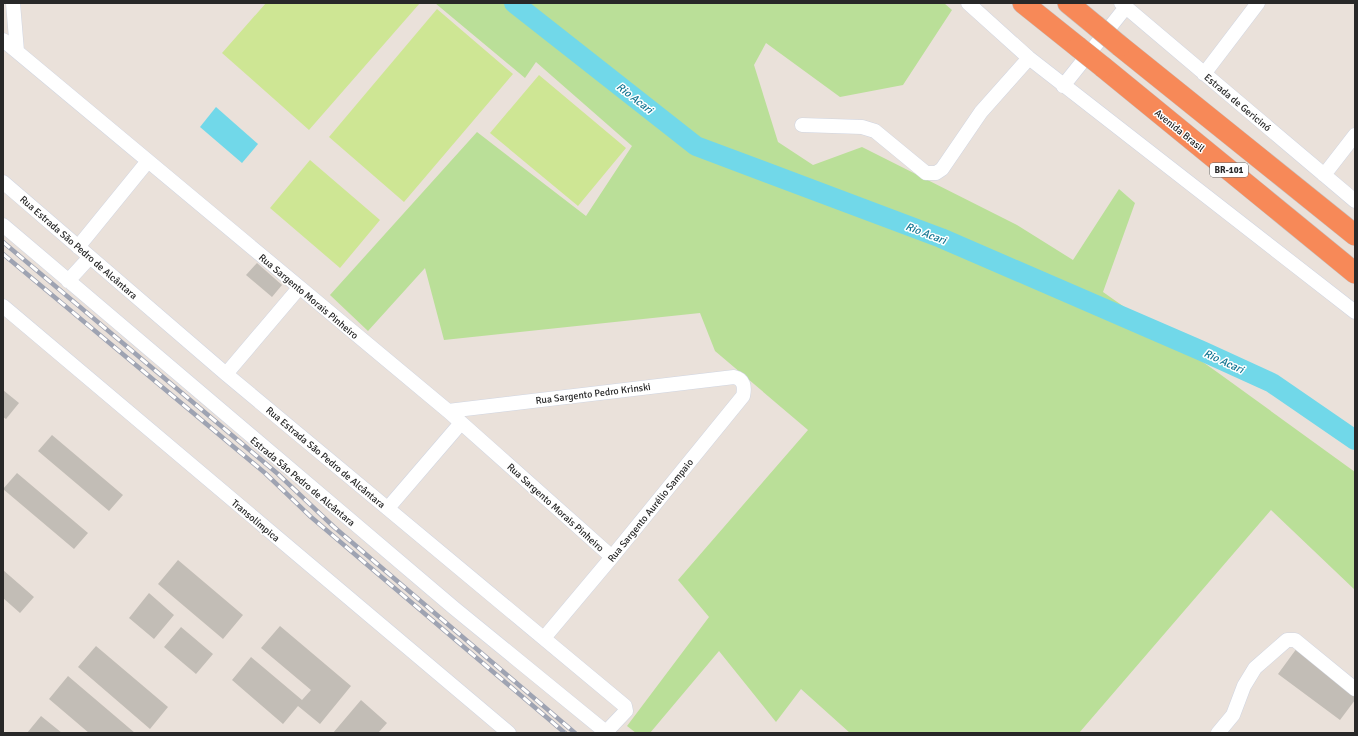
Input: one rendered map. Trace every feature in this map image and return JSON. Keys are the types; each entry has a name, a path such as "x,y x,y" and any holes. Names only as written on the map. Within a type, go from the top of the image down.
{"highway":[{"name":"Avenida Brasil","path":"1023,3 1355,273"},
{"name":"BR-101","path":"1068,3 1355,235"}],"street":[{"path":"13,3 17,52"},
{"path":"968,3 1029,58 1063,86 1355,312"},
{"path":"1204,74 1258,3"},
{"path":"1063,86 1124,5"},
{"name":"Estrada de Gericinó","path":"1124,5 1355,201"},
{"name":"Rua Sargento Morais Pinheiro","path":"3,40 448,411 612,557"},
{"path":"802,125 862,127 875,131 926,173 936,173 942,169 981,112 1029,58"},
{"path":"1324,175 1355,135"},
{"path":"78,247 148,161"},
{"name":"Rua Estrada São Pedro de Alcântara","path":"3,182 226,374 625,706 626,711 606,733"},
{"name":"Estrada São Pedro de Alcântara","path":"3,225 454,608 606,733"},
{"path":"68,281 90,257"},
{"path":"226,374 299,288"},
{"name":"Transolímpica","path":"3,306 509,733"},
{"name":"Rua Sargento Pedro Krinski","path":"448,411 734,377 739,378"},
{"name":"Rua Sargento Aurélio Sampaio","path":"544,638 743,396 743,383 739,378"},
{"path":"388,508 461,423"},
{"path":"1218,733 1232,715 1249,676 1255,668 1287,640 1295,640 1355,689"}],"green space":[{"path":"266,3 420,3 309,130 222,53"},
{"path":"435,3 944,3 952,10 903,85 840,97 766,43 754,65 778,142 813,165 862,147 1017,225 1073,260 1119,189 1135,203 1103,292 1355,472 1355,590 1271,510 1079,733 850,733 801,689 776,722 719,651 650,733 636,733 627,726 709,617 678,580 808,430 715,351 700,313 444,340 425,268 368,331 330,295 477,132 586,216 632,146 536,62 525,78"},
{"path":"437,9 513,74 404,202 329,137"},
{"path":"539,75 626,148 578,206 490,133"},
{"path":"310,160 380,220 340,268 270,208"}],"water":[{"path":"216,107 258,144 242,163 200,127"}],"building":[{"path":"257,263 282,285 272,297 246,275"},
{"path":"3,390 19,403 6,419 3,417"},
{"path":"52,435 123,495 109,511 38,451"},
{"path":"17,473 88,533 74,549 3,489"},
{"path":"178,560 243,615 223,639 158,584"},
{"path":"3,570 34,597 20,613 3,598"},
{"path":"149,593 174,615 154,639 129,618"},
{"path":"280,626 351,686 320,724 298,706 283,724 232,680 251,657 302,700 311,690 261,648"},
{"path":"181,627 213,654 196,674 164,647"},
{"path":"96,646 168,707 150,729 78,667"},
{"path":"1297,648 1355,692 1355,700 1340,720 1278,674"},
{"path":"68,676 135,733 89,733 49,699"},
{"path":"361,700 387,723 378,733 333,733"},
{"path":"41,716 62,733 27,733"}],"waterway":[{"name":"Rio Acari","path":"514,3 696,146 941,238 1202,351 1272,383 1355,440"}],"railway":[{"path":"3,242 278,474 334,527 575,733"},
{"path":"3,254 265,473 311,517 565,733"}]}
